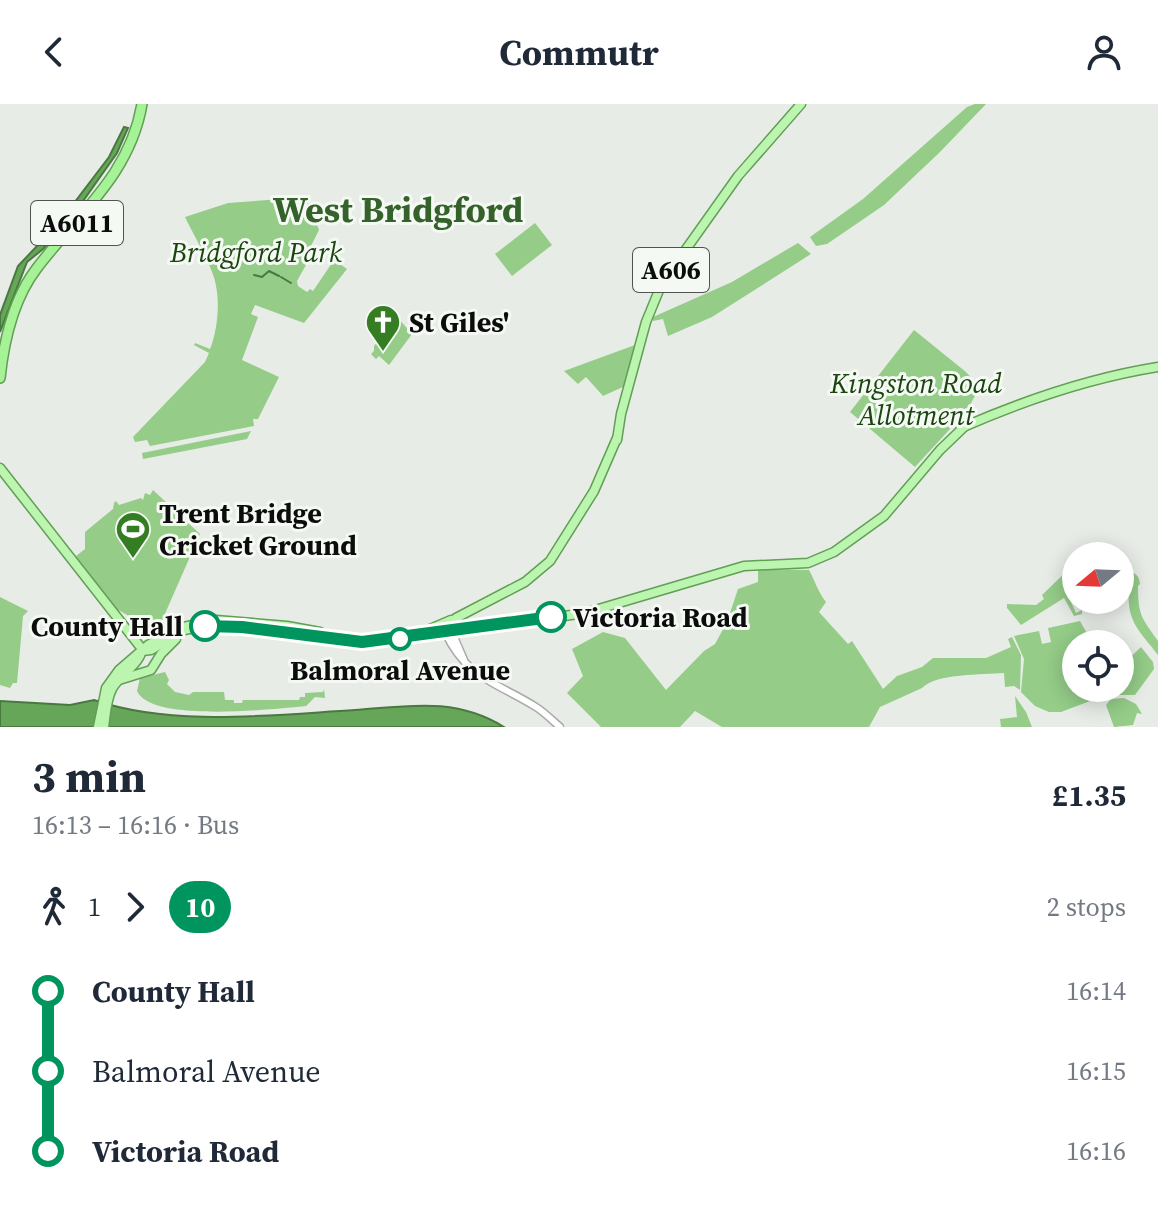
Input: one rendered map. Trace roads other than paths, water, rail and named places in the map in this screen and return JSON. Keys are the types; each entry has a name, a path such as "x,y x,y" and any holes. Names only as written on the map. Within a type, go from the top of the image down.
{"highway":[{"name":"A6011","path":"0,378 1,360 11,322 29,281 122,162 135,134 142,104"}],"main road":[{"name":"A606","path":"451,627 476,607 532,578 550,561 594,491 617,440 648,316 668,273 738,176 801,104"},
{"path":"124,664 139,649 179,628 210,620 275,624 362,637 585,613 744,566 814,562 869,529 884,516 940,450 965,426 998,410 1082,383 1158,367"},
{"path":"0,468 139,649 148,652 170,637 212,625 362,642 451,627"},
{"path":"476,607 473,619 482,625"},
{"path":"451,627 464,660 482,679 536,707 560,727"},
{"path":"119,680 151,670 161,654 190,629"},
{"path":"98,727 107,693 130,650 126,632"},
{"path":"104,727 107,693 139,659 139,649"}],"waterway":[{"path":"254,275 262,277 269,271 279,276"},
{"path":"281,277 291,283"}],"place":[{"name":"St Giles'","path":"383,353"},
{"name":"Trent Bridge Cricket Ground","path":"133,560"},
{"name":"Victoria Road","path":"551,617"},
{"name":"County Hall","path":"205,626"},
{"name":"Balmoral Avenue","path":"400,639"}],"district":[{"name":"West Bridgford","path":"398,209"}],"park label":[{"name":"Bridgford Park","path":"256,252"},
{"name":"Kingston Road Allotment","path":"916,399"}]}
